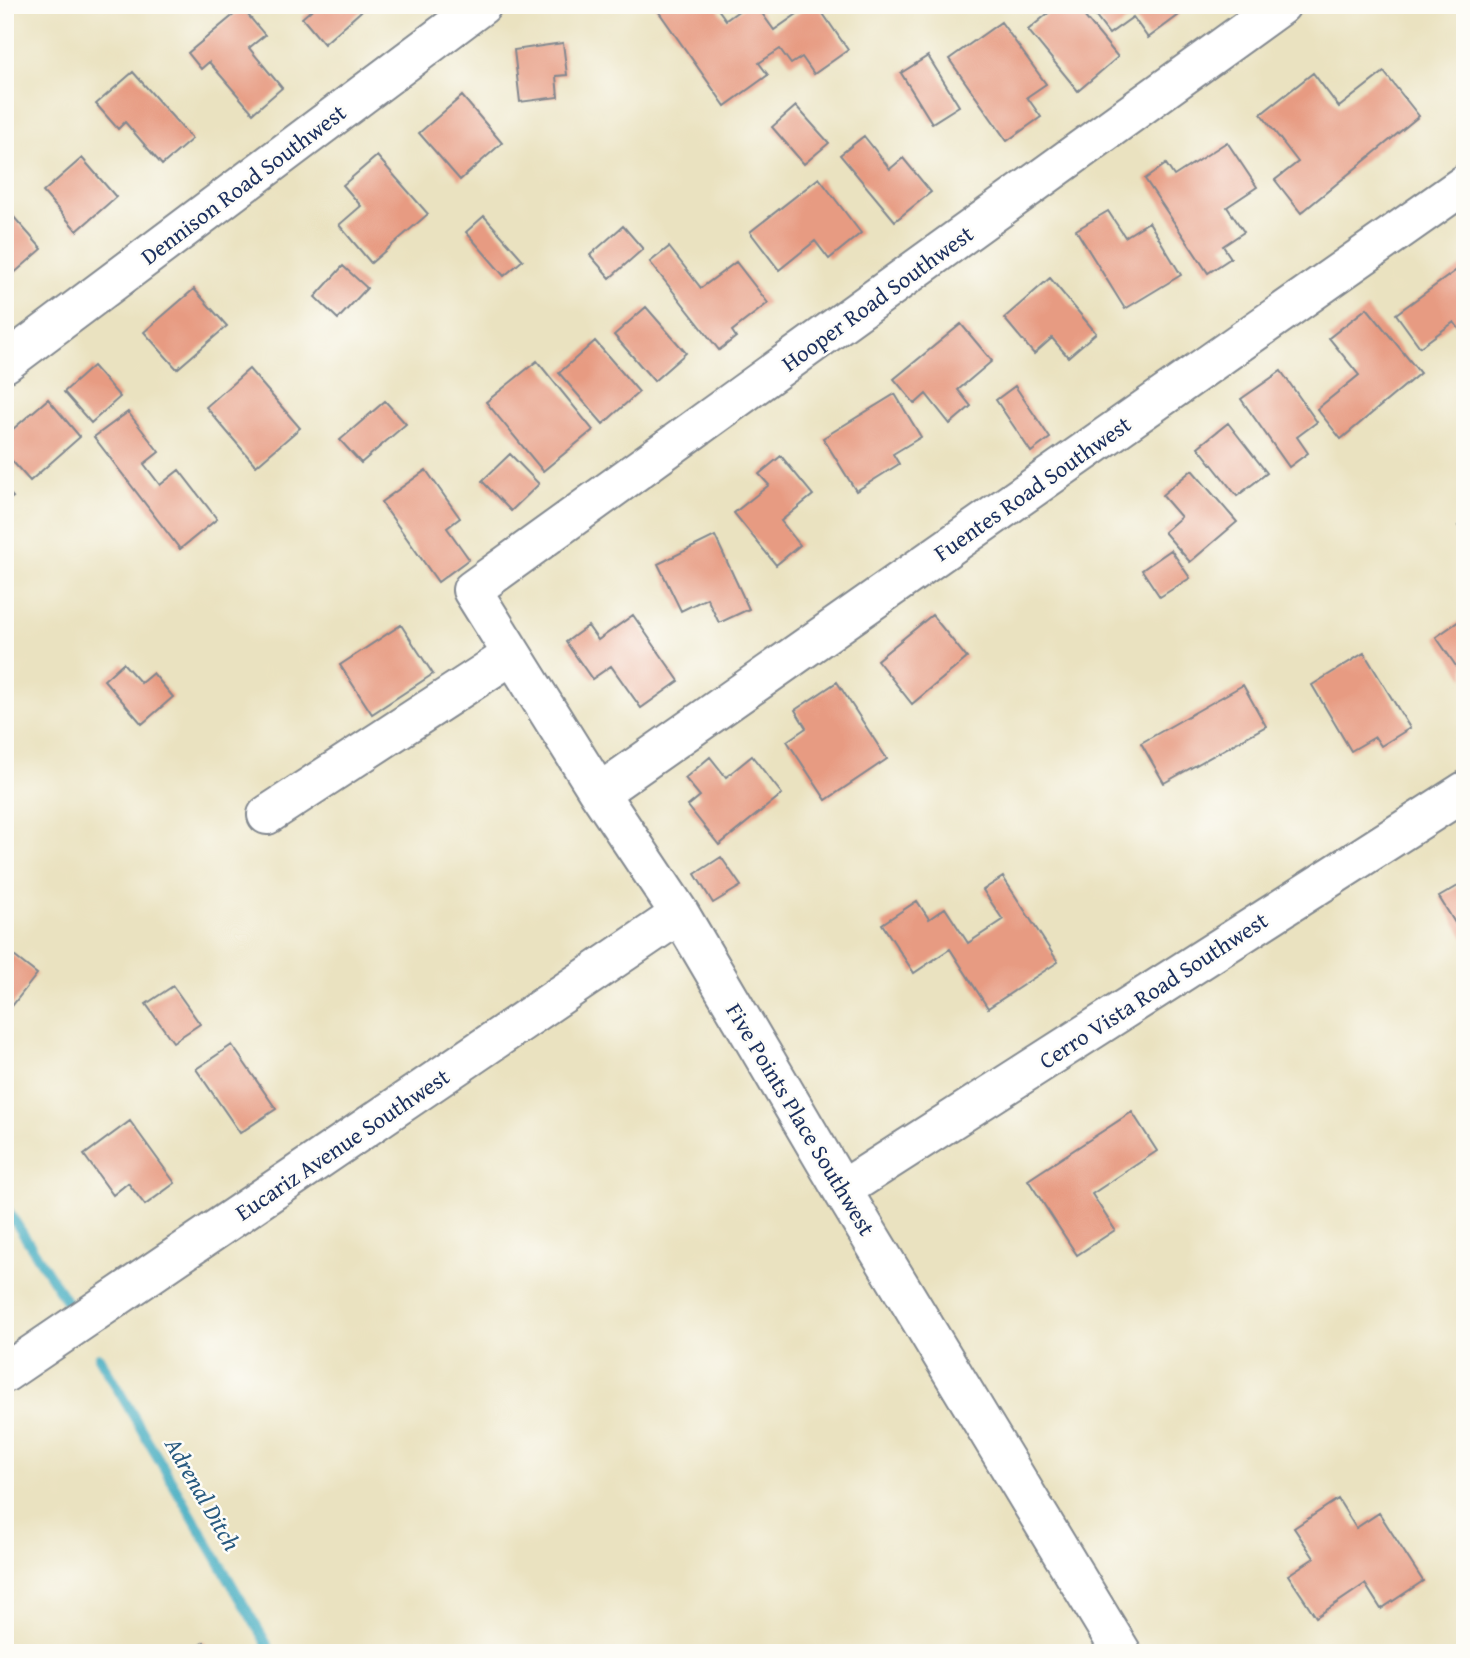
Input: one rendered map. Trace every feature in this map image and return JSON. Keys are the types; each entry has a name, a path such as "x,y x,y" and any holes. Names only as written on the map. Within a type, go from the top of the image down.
{"street":[{"name":"Dennison Road Southwest","path":"5,363 482,5"},
{"name":"Hooper Road Southwest","path":"472,590 1281,5"},
{"name":"Fuentes Road Southwest","path":"599,793 1465,184"},
{"name":"Five Points Place Southwest","path":"472,590 599,793 680,914 842,1190 1122,1653"},
{"path":"267,815 512,654"},
{"name":"Cerro Vista Road Southwest","path":"842,1190 1465,791"},
{"name":"Eucariz Avenue Southwest","path":"5,1373 680,914"}],"building":[{"path":"317,5 368,5 324,44 302,18"},
{"path":"654,5 715,5 726,20 747,5 756,5 774,30 810,5 817,5 848,50 814,74 802,57 791,64 780,49 759,63 768,75 725,106"},
{"path":"1058,5 1075,5 1118,57 1078,91 1028,30"},
{"path":"1087,5 1172,5 1179,15 1148,38 1133,17 1109,34"},
{"path":"242,8 265,35 249,48 282,88 253,113 209,62 201,69 188,53"},
{"path":"1001,22 1046,84 1027,97 1041,117 1007,141 949,59"},
{"path":"563,43 567,75 556,76 558,97 520,102 514,50"},
{"path":"928,56 959,106 932,123 901,73"},
{"path":"133,72 192,139 162,165 125,122 118,129 96,104"},
{"path":"1384,72 1419,116 1301,213 1275,180 1298,162 1261,114 1313,73 1339,107"},
{"path":"462,96 502,143 460,180 419,133"},
{"path":"796,106 829,143 804,164 772,127"},
{"path":"864,136 890,169 903,158 931,192 895,221 840,155"},
{"path":"1227,142 1257,187 1227,207 1244,232 1223,246 1231,258 1208,273 1145,179 1166,164 1174,176"},
{"path":"377,156 428,214 371,263 339,225 361,206 343,185"},
{"path":"82,158 116,197 77,231 43,192"},
{"path":"819,178 861,233 829,259 815,241 779,270 750,232"},
{"path":"5,207 42,249 5,281"},
{"path":"1108,211 1125,237 1149,222 1181,275 1125,309 1076,230"},
{"path":"484,216 523,260 504,276 466,232"},
{"path":"623,226 643,249 610,278 590,255"},
{"path":"669,247 701,288 736,262 768,303 732,331 736,337 719,350 650,262"},
{"path":"1465,264 1465,337 1454,322 1420,347 1396,314"},
{"path":"343,266 367,288 338,319 315,297"},
{"path":"1050,278 1096,333 1068,357 1052,338 1034,354 1004,318"},
{"path":"194,289 227,326 177,369 144,332"},
{"path":"646,307 686,353 654,381 614,335"},
{"path":"1367,308 1420,373 1341,439 1317,409 1359,375 1329,338"},
{"path":"961,324 992,361 958,390 971,406 950,424 926,394 915,404 894,379"},
{"path":"595,341 639,392 603,424 559,373"},
{"path":"537,361 593,430 543,471 486,402"},
{"path":"93,366 120,397 91,423 64,392"},
{"path":"249,369 300,428 256,466 206,407"},
{"path":"1281,371 1317,422 1297,437 1308,453 1289,467 1241,399"},
{"path":"1015,386 1050,438 1031,452 996,400"},
{"path":"895,394 921,437 893,454 899,464 856,491 823,438"},
{"path":"48,399 80,437 30,481 5,453 5,436"},
{"path":"385,401 406,424 361,463 340,440"},
{"path":"128,412 159,452 144,464 160,485 179,470 217,519 180,549 94,437"},
{"path":"1228,423 1267,473 1237,496 1198,447"},
{"path":"510,454 539,484 511,511 482,481"},
{"path":"781,456 813,495 781,521 800,545 776,565 734,513 769,485 759,474"},
{"path":"426,470 460,518 447,528 469,559 438,582 381,502"},
{"path":"1192,470 1237,522 1190,562 1164,532 1181,517 1162,495"},
{"path":"5,488 13,497 5,503"},
{"path":"1465,521 1465,536 1458,526"},
{"path":"715,536 749,609 719,623 707,598 681,611 658,564"},
{"path":"1171,550 1190,578 1160,597 1142,570"},
{"path":"633,615 679,681 641,708 611,666 592,679 566,642 588,626 598,640"},
{"path":"932,615 967,658 912,704 877,660"},
{"path":"1465,617 1465,679 1436,637"},
{"path":"401,625 433,674 372,714 340,665"},
{"path":"1364,653 1410,728 1381,746 1375,737 1351,751 1312,685"},
{"path":"123,663 141,683 153,673 173,697 142,724 104,680"},
{"path":"837,682 887,759 826,800 787,741 806,728 795,710"},
{"path":"1243,685 1266,726 1164,783 1141,743"},
{"path":"752,756 782,794 719,845 688,806 700,796 685,778 710,757 726,777"},
{"path":"721,857 741,886 713,903 695,874"},
{"path":"1003,877 1058,962 988,1008 950,949 914,973 882,924 917,901 929,919 945,908 968,943 1003,920 983,890"},
{"path":"1465,882 1465,939 1439,897"},
{"path":"5,949 37,974 5,1015"},
{"path":"173,986 200,1024 173,1042 146,1004"},
{"path":"232,1045 276,1109 240,1133 196,1069"},
{"path":"1132,1112 1157,1151 1092,1194 1115,1230 1077,1255 1028,1180"},
{"path":"130,1121 175,1183 145,1205 128,1183 113,1195 84,1155"},
{"path":"1338,1499 1356,1528 1379,1513 1423,1581 1381,1609 1365,1584 1316,1617 1288,1575 1314,1558 1294,1528"},
{"path":"204,1642 210,1653 187,1653"}],"waterway":[{"name":"Adrenal Ditch","path":"5,1206 70,1307"},
{"name":"Adrenal Ditch","path":"99,1357 272,1653"}]}
